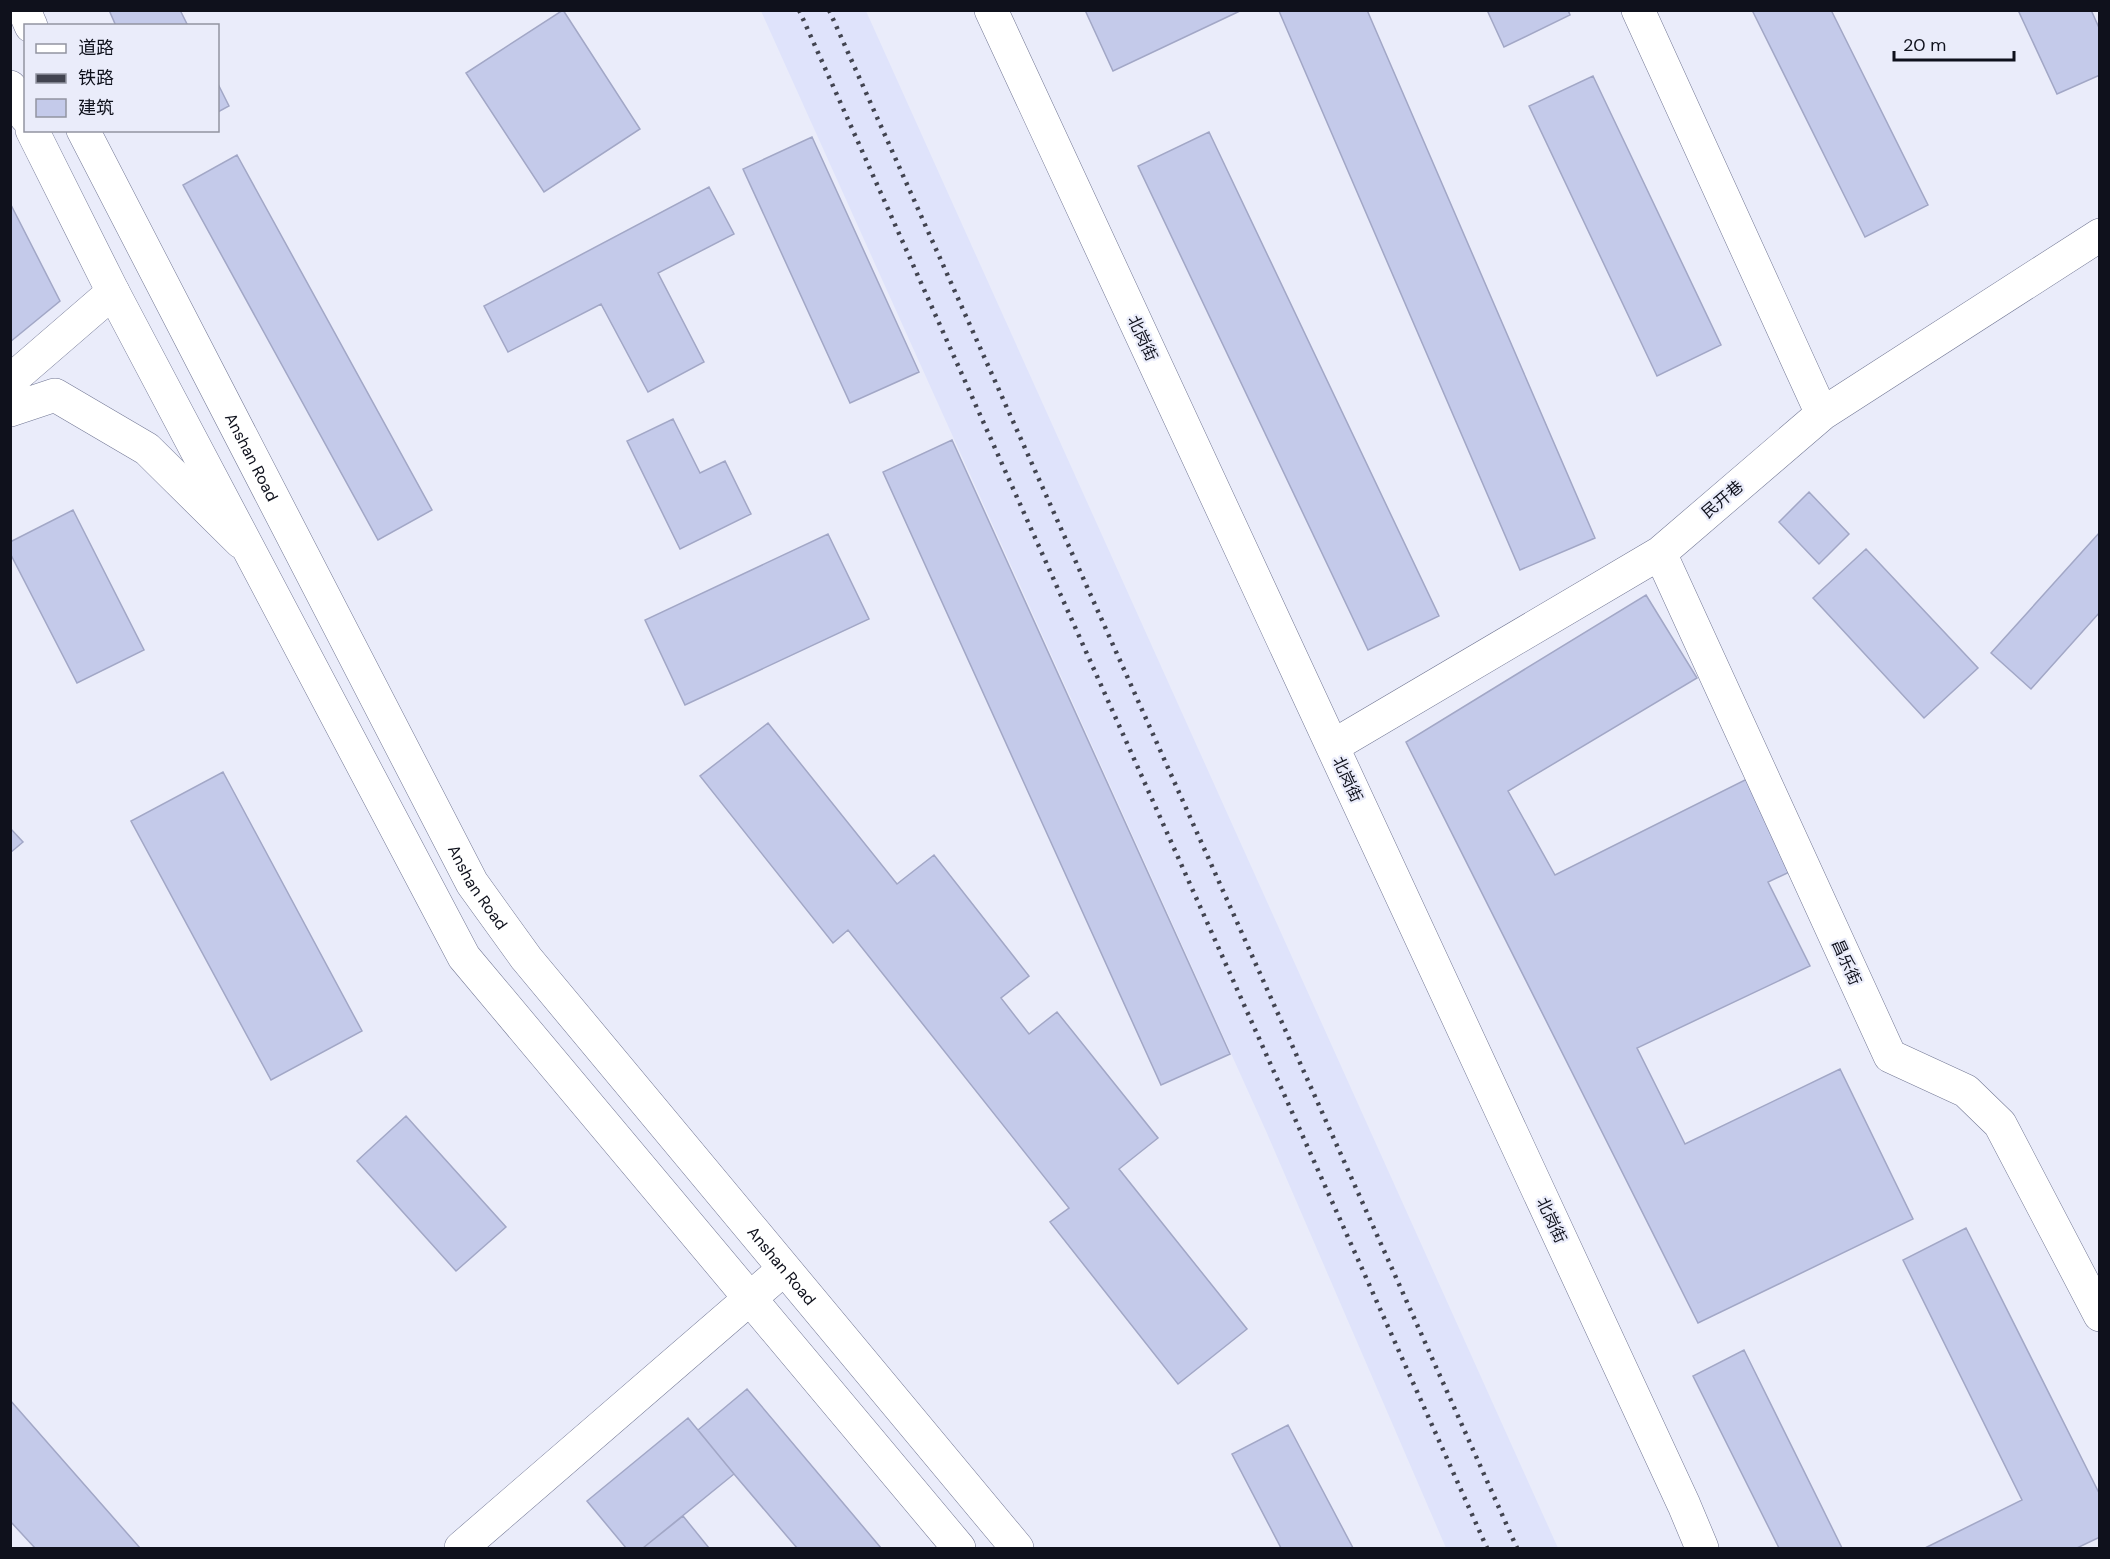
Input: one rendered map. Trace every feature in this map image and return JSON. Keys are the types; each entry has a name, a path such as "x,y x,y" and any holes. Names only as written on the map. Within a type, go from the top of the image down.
{"street":[{"path":"24,10 30,24"},
{"name":"北岗街","path":"991,10 1702,1548"},
{"path":"1638,10 1822,414"},
{"path":"10,87 24,113"},
{"path":"33,132 113,292 464,957 958,1548"},
{"name":"Anshan Road","path":"84,132 472,883 526,958 1017,1548"},
{"name":"民开巷","path":"1333,746 1660,553 1822,414 2100,235"},
{"path":"10,381 113,292"},
{"path":"10,410 55,395 86,413 147,449 250,550"},
{"name":"昌乐街","path":"1660,553 1890,1056 1966,1091 2000,1124 2100,1316"},
{"path":"461,1548 784,1269"}],"shaded area":[{"path":"761,11 866,11 1558,1548 1446,1548 1266,1131"}],"building":[{"path":"109,10 180,10 187,24 115,24"},
{"path":"563,10 640,129 544,192 466,73"},
{"path":"1085,10 1242,10 1113,71"},
{"path":"1367,10 1595,538 1520,570 1279,11"},
{"path":"1487,10 1568,10 1570,15 1504,47"},
{"path":"1752,10 1831,10 1928,205 1865,237"},
{"path":"2018,10 2091,10 2100,30 2100,75 2057,94"},
{"path":"1593,76 1721,345 1657,376 1529,106"},
{"path":"219,86 229,106 219,111"},
{"path":"1209,132 1439,616 1368,650 1138,166"},
{"path":"812,137 919,372 850,403 743,169"},
{"path":"237,155 432,510 378,540 183,185"},
{"path":"709,187 734,234 658,273 704,362 648,392 601,304 508,352 484,306"},
{"path":"10,203 60,301 10,342"},
{"path":"673,419 700,473 725,461 751,514 680,549 627,441"},
{"path":"952,440 1230,1054 1161,1085 883,472"},
{"path":"1809,492 1849,534 1819,564 1779,522"},
{"path":"73,510 144,650 77,683 10,553 10,542"},
{"path":"2100,532 2100,612 2031,689 1991,653"},
{"path":"828,534 869,619 685,705 645,620"},
{"path":"1866,549 1978,668 1924,718 1813,598"},
{"path":"1646,595 1697,678 1508,791 1555,875 1747,779 1796,869 1768,882 1810,966 1637,1048 1685,1144 1840,1069 1913,1219 1698,1323 1406,742"},
{"path":"768,723 897,884 934,855 1029,976 1001,998 1029,1034 1057,1012 1158,1138 1119,1169 1247,1329 1178,1384 1050,1222 1069,1208 848,930 833,943 700,776"},
{"path":"223,772 362,1031 271,1080 131,821"},
{"path":"10,828 23,842 10,853"},
{"path":"406,1116 506,1227 456,1271 357,1161"},
{"path":"1966,1228 2100,1495 2100,1537 2077,1548 1925,1548 2022,1500 1903,1260"},
{"path":"1744,1350 1842,1548 1779,1548 1693,1376"},
{"path":"747,1389 881,1548 797,1548 734,1474 698,1430"},
{"path":"10,1400 140,1548 35,1548 10,1521"},
{"path":"688,1418 734,1474 643,1548 626,1548 587,1501"},
{"path":"1288,1425 1353,1548 1281,1548 1232,1454"},
{"path":"683,1516 709,1548 643,1548"}],"railway":[{"path":"799,10 1487,1548"},
{"path":"829,10 1517,1548"}]}
